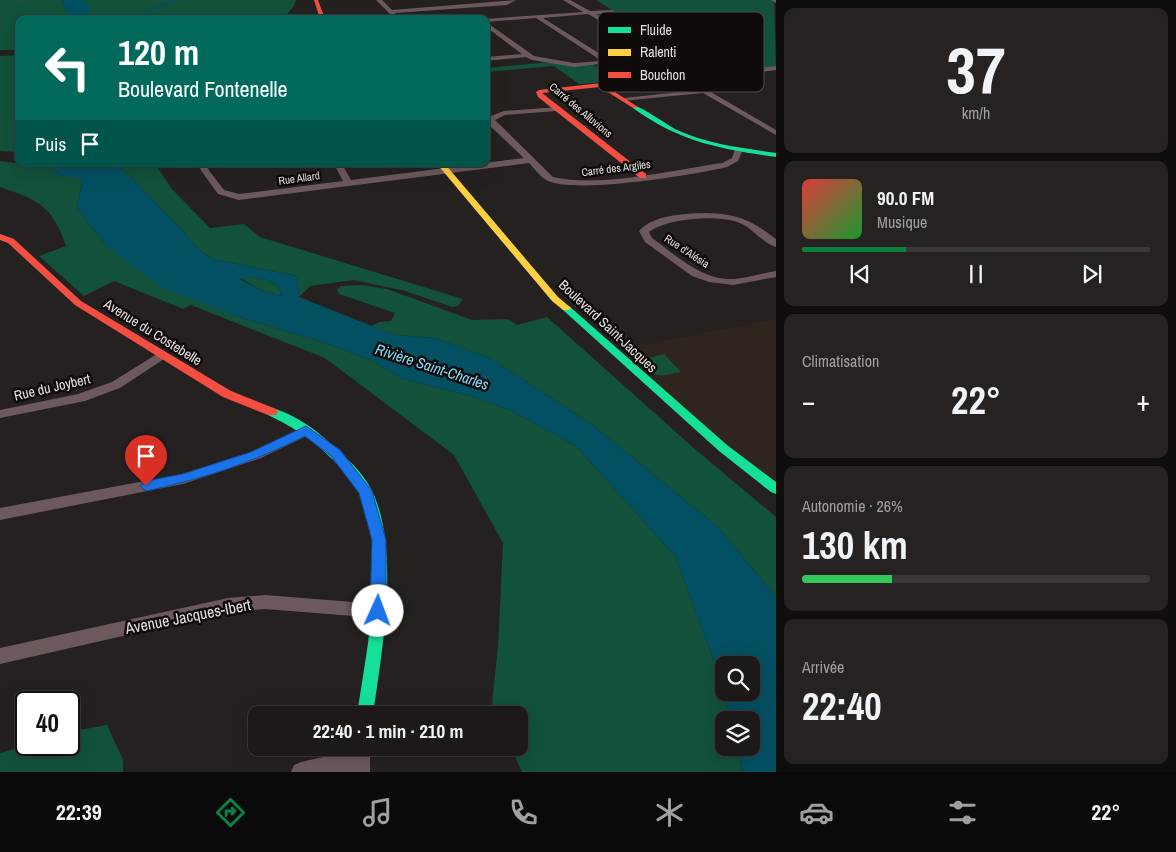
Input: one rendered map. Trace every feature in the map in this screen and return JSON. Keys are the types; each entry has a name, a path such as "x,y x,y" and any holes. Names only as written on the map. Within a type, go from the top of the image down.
{"street":[{"path":"316,0 322,15"},
{"path":"379,0 395,15"},
{"path":"392,12 507,3 513,0"},
{"path":"566,0 598,18"},
{"path":"490,22 612,10"},
{"path":"537,16 598,55"},
{"path":"490,25 526,55 540,60 574,65 598,63"},
{"path":"490,59 526,55"},
{"name":"Carré des Alluvions","path":"598,85 540,91 540,96 643,176"},
{"name":"Carré des Alluvions","path":"612,92 666,129 679,135 739,150 776,155"},
{"path":"624,100 704,92 776,133"},
{"name":"Carré des Argiles","path":"556,109 504,113 492,117 490,120 550,178 564,184 587,184 724,165 736,159 739,150"},
{"name":"Rue Allard","path":"490,163 531,160"},
{"name":"Rue Allard","path":"206,167 204,170 221,192 227,195 253,196 444,167"},
{"path":"340,167 348,182"},
{"name":"Boulevard Saint-Jacques","path":"444,167 555,299 723,448 776,489"},
{"name":"Rue d'Alésia","path":"776,244 743,220 724,215 698,216 654,223 644,230 648,240 705,278 733,282 776,274"},
{"name":"Avenue du Costebelle","path":"0,237 11,241 78,303 160,356 227,394 291,420 306,430 336,453 366,491 379,540 378,611 366,706"},
{"name":"Rue du Joybert","path":"0,414 80,398 116,385 160,356"},
{"path":"0,514 183,479 256,455 306,430"},
{"name":"Avenue Jacques-Ibert","path":"0,656 228,605 264,602 378,611"},
{"path":"301,772 360,760"}],"shaded area":[{"path":"776,319 776,489 613,351"}],"green space":[{"path":"0,0 62,0 67,13 66,15 15,15 15,50 0,50"},
{"path":"84,0 296,0 288,15 83,15 87,6"},
{"path":"596,0 774,0 776,68 764,70 764,12 598,12 598,18 587,12 612,10"},
{"path":"15,55 15,152 0,151 0,56"},
{"path":"550,62 594,65 598,68 598,83 579,84 554,66 490,72 490,68"},
{"path":"0,161 15,163 15,167 53,168 59,175 83,178 77,208 107,247 237,316 337,347 375,362 403,379 474,397 510,410 576,446 675,556 715,664 715,701 725,701 728,711 715,711 715,756 739,756 743,772 522,772 515,756 528,756 528,706 493,706 492,703 498,647 503,543 454,455 325,358 191,305 183,309 114,281 84,296 39,256 66,246 56,222 50,214 35,201 0,187"},
{"path":"118,167 157,167 172,189 210,228 244,224 260,237 463,299 458,306 452,307 405,291 354,280 310,286 299,297 297,276 212,259 197,248 125,171"},
{"path":"254,277 267,280 278,286 282,296 260,290 240,278"},
{"path":"361,285 387,289 472,320 507,319 517,325 547,317 696,450 776,517 776,597 718,527 594,426 490,358 435,338 395,335 371,326 380,322 391,321 395,313 339,294 337,290 341,286"},
{"path":"664,354 681,372 666,375 651,374 634,362"},
{"path":"107,725 123,760 123,772 0,772 0,753 15,749 15,756 80,756 80,730"}],"water":[{"path":"62,0 84,0 87,6 92,9 85,15 66,15 67,13"},
{"name":"Rivière Saint-Charles","path":"46,167 118,167 125,171 197,248 212,259 297,276 299,297 395,335 435,338 490,358 594,426 718,527 776,597 776,772 743,772 739,756 760,756 760,711 728,711 725,701 760,701 760,656 715,656 715,664 675,556 576,446 510,410 474,397 403,379 375,362 337,347 237,316 163,288 107,247 77,208 83,179 59,175 53,168","holes":["254,277 267,280 278,286 282,296 260,290 240,279"]}],"waterway":[{"path":"145,15 151,10 174,0"}],"traffic: fast":[{"path":"635,107 669,129 702,142 776,155"},
{"path":"566,308 723,448 776,489"},
{"path":"272,412 317,438 345,464 366,492 374,518 380,573 376,632 366,706"}],"traffic: slow":[{"path":"444,167 555,299 566,308"}],"traffic: jam":[{"path":"316,0 322,15"},
{"path":"598,85 539,92 540,96 643,176"},
{"path":"612,92 635,107"},
{"path":"0,237 11,241 78,303 227,394 272,412"}],"route":[{"path":"146,486 183,479 256,455 306,430 336,453 366,491 379,540 378,611"}]}
